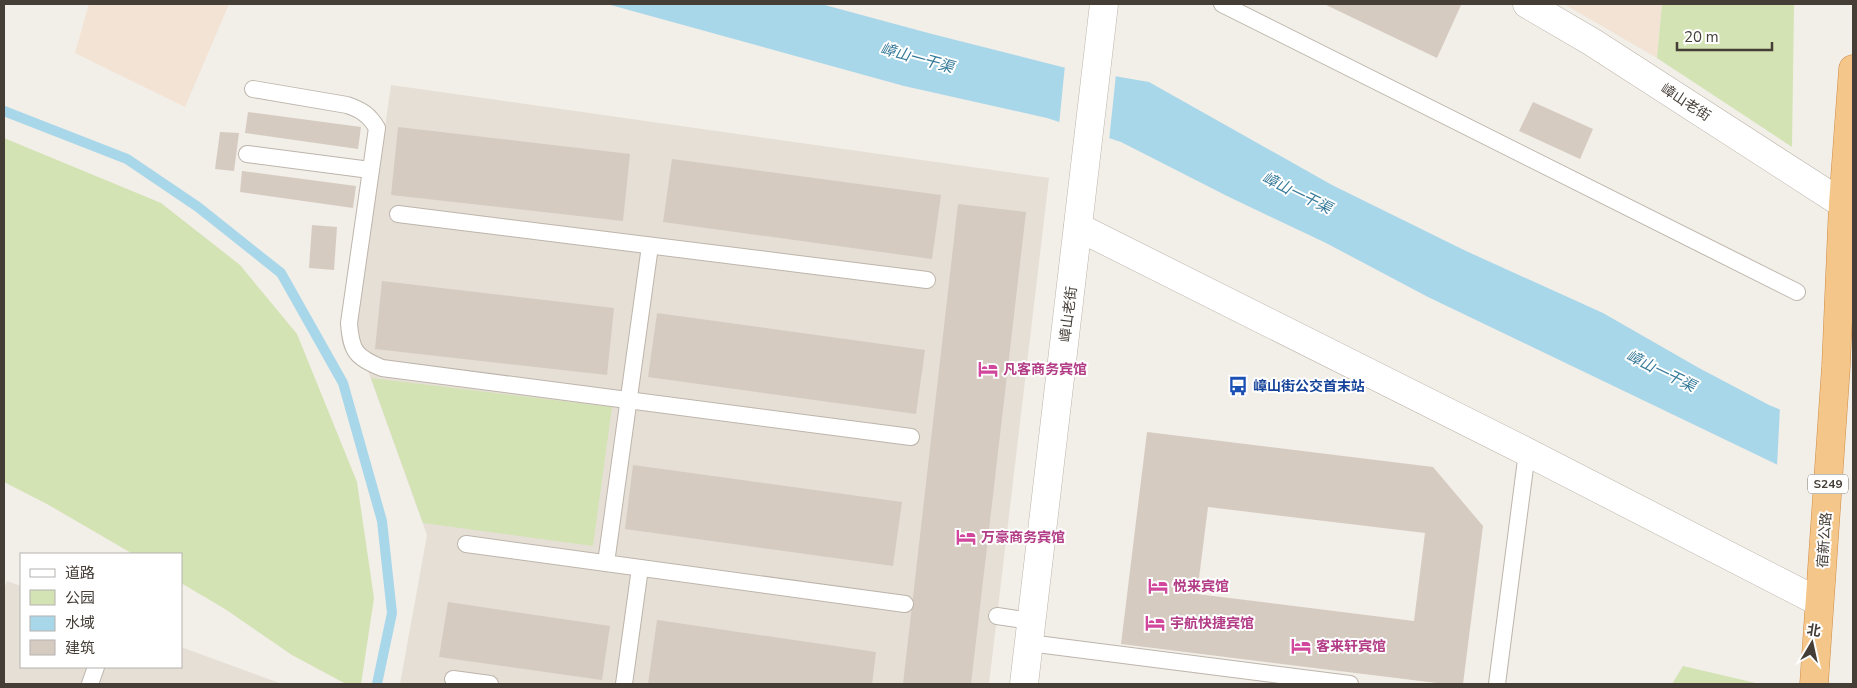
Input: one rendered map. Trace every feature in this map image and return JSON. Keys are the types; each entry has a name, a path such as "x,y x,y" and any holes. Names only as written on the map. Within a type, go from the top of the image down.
{"highway":[{"name":"宿新公路","path":"1814,684 1836,366 1853,69"}],"street":[{"name":"嶂山老街","path":"1024,684 1104,4"},
{"name":"嶂山老街","path":"1527,4 1592,42 1844,204"},
{"path":"1078,227 1527,452 1819,602"}],"lane":[{"path":"1222,4 1797,292"},
{"path":"253,89 347,104 360,109 370,117 377,128 349,323 352,346 367,362 382,368 911,437"},
{"path":"247,154 370,170"},
{"path":"398,214 927,280"},
{"path":"606,564 650,246"},
{"path":"1498,684 1527,452"},
{"path":"466,544 905,604"},
{"path":"624,684 640,568"},
{"path":"997,616 1030,632 1350,684"},
{"path":"90,684 96,668"},
{"path":"453,679 490,684"}],"shaded area":[{"path":"89,4 229,4 185,107 75,53"},
{"path":"1564,4 1662,4 1657,58"},
{"path":"391,85 1049,178 989,684 400,684 427,535 358,343 357,323"},
{"path":"7,581 20,586 20,668 182,668 182,647 282,684 4,684 4,589"}],"green space":[{"path":"1662,4 1794,4 1792,147 1657,58"},
{"path":"4,138 161,203 240,265 297,334 357,482 374,598 361,684 346,684 292,655 225,609 182,584 182,553 131,553 47,504 4,482"},
{"path":"371,378 612,407 593,546 423,523"},
{"path":"1683,666 1760,684 1672,684"}],"water":[{"name":"嶂山一干渠","path":"607,4 821,4 1062,67 1149,82 1332,185 1466,251 1603,313 1699,368 1769,405 1853,439 1853,501 1428,297 1326,243 1229,197 1121,142 1047,118 904,86"}],"pier":[{"path":"1065,65 1116,74 1109,141 1059,125"},
{"path":"1780,407 1853,437 1853,504 1777,467"}],"building":[{"path":"1324,4 1459,4 1461,5 1437,58"},
{"path":"1533,102 1593,129 1580,159 1519,131"},
{"path":"248,112 361,127 358,149 245,133"},
{"path":"398,127 630,154 623,221 391,195"},
{"path":"220,132 239,133 234,171 215,169"},
{"path":"672,159 941,195 932,259 663,222"},
{"path":"242,171 356,186 353,208 240,192"},
{"path":"958,204 1026,212 971,684 903,684"},
{"path":"312,225 337,227 334,270 309,268"},
{"path":"382,281 614,308 607,375 375,349"},
{"path":"657,313 925,350 916,414 648,377"},
{"path":"1147,432 1433,467 1483,526 1463,684 1445,684 1121,644","holes":["1208,507 1425,533 1414,621 1197,594"]},
{"path":"633,465 902,502 893,566 625,529"},
{"path":"448,602 610,626 602,680 439,657"},
{"path":"657,620 876,652 872,684 648,684"}],"waterway":[{"path":"4,111 127,159 198,207 281,273 343,383 382,521 392,613 377,684"}],"place":[{"name":"凡客商务宾馆","path":"988,369"},
{"name":"嶂山街公交首末站","path":"1238,386"},
{"name":"万豪商务宾馆","path":"966,537"},
{"name":"悦来宾馆","path":"1158,586"},
{"name":"宇航快捷宾馆","path":"1155,623"},
{"name":"客来轩宾馆","path":"1301,646"}]}
